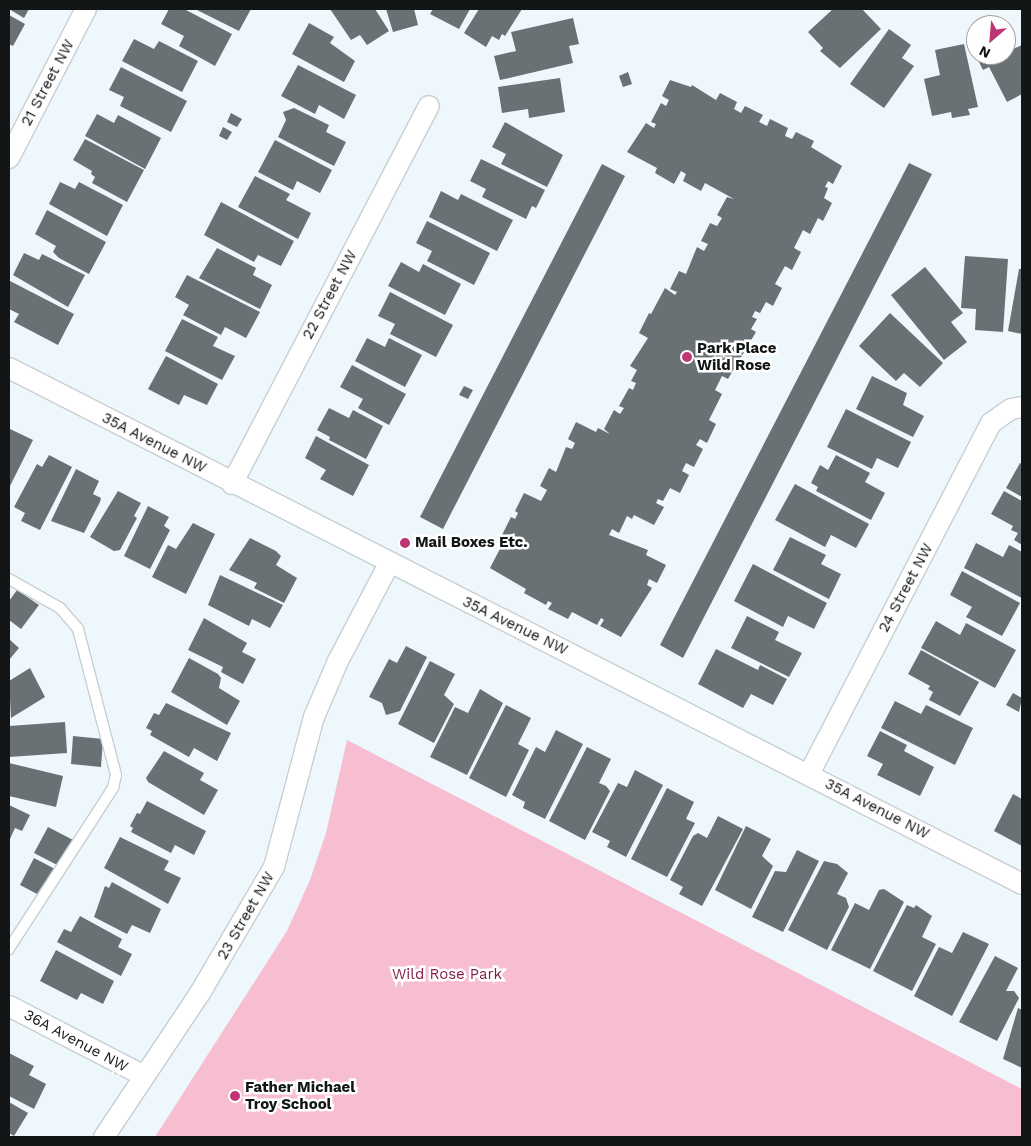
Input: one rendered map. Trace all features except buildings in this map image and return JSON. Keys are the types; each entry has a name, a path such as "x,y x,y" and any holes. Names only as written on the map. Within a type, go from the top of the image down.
{"street":[{"name":"21 Street NW","path":"9,158 86,9"},
{"name":"22 Street NW","path":"232,484 429,106"},
{"name":"35A Avenue NW","path":"9,368 389,564 808,774 1022,884"},
{"name":"24 Street NW","path":"808,774 991,423 1017,408"},
{"name":"23 Street NW","path":"104,1137 200,993 274,867 314,717 338,661 389,564"},
{"name":"36A Avenue NW","path":"9,1006 144,1076"}],"lane":[{"path":"9,579 60,608 78,629 116,774 113,788 9,948"}],"green space":[{"name":"Wild Rose Park","path":"347,740 1022,1089 1022,1137 155,1137 287,931 310,880 326,833"}],"place":[{"name":"Park Place Wild Rose","path":"687,357"},
{"name":"Mail Boxes Etc.","path":"405,543"},
{"name":"Father Michael Troy School","path":"235,1096"}]}
